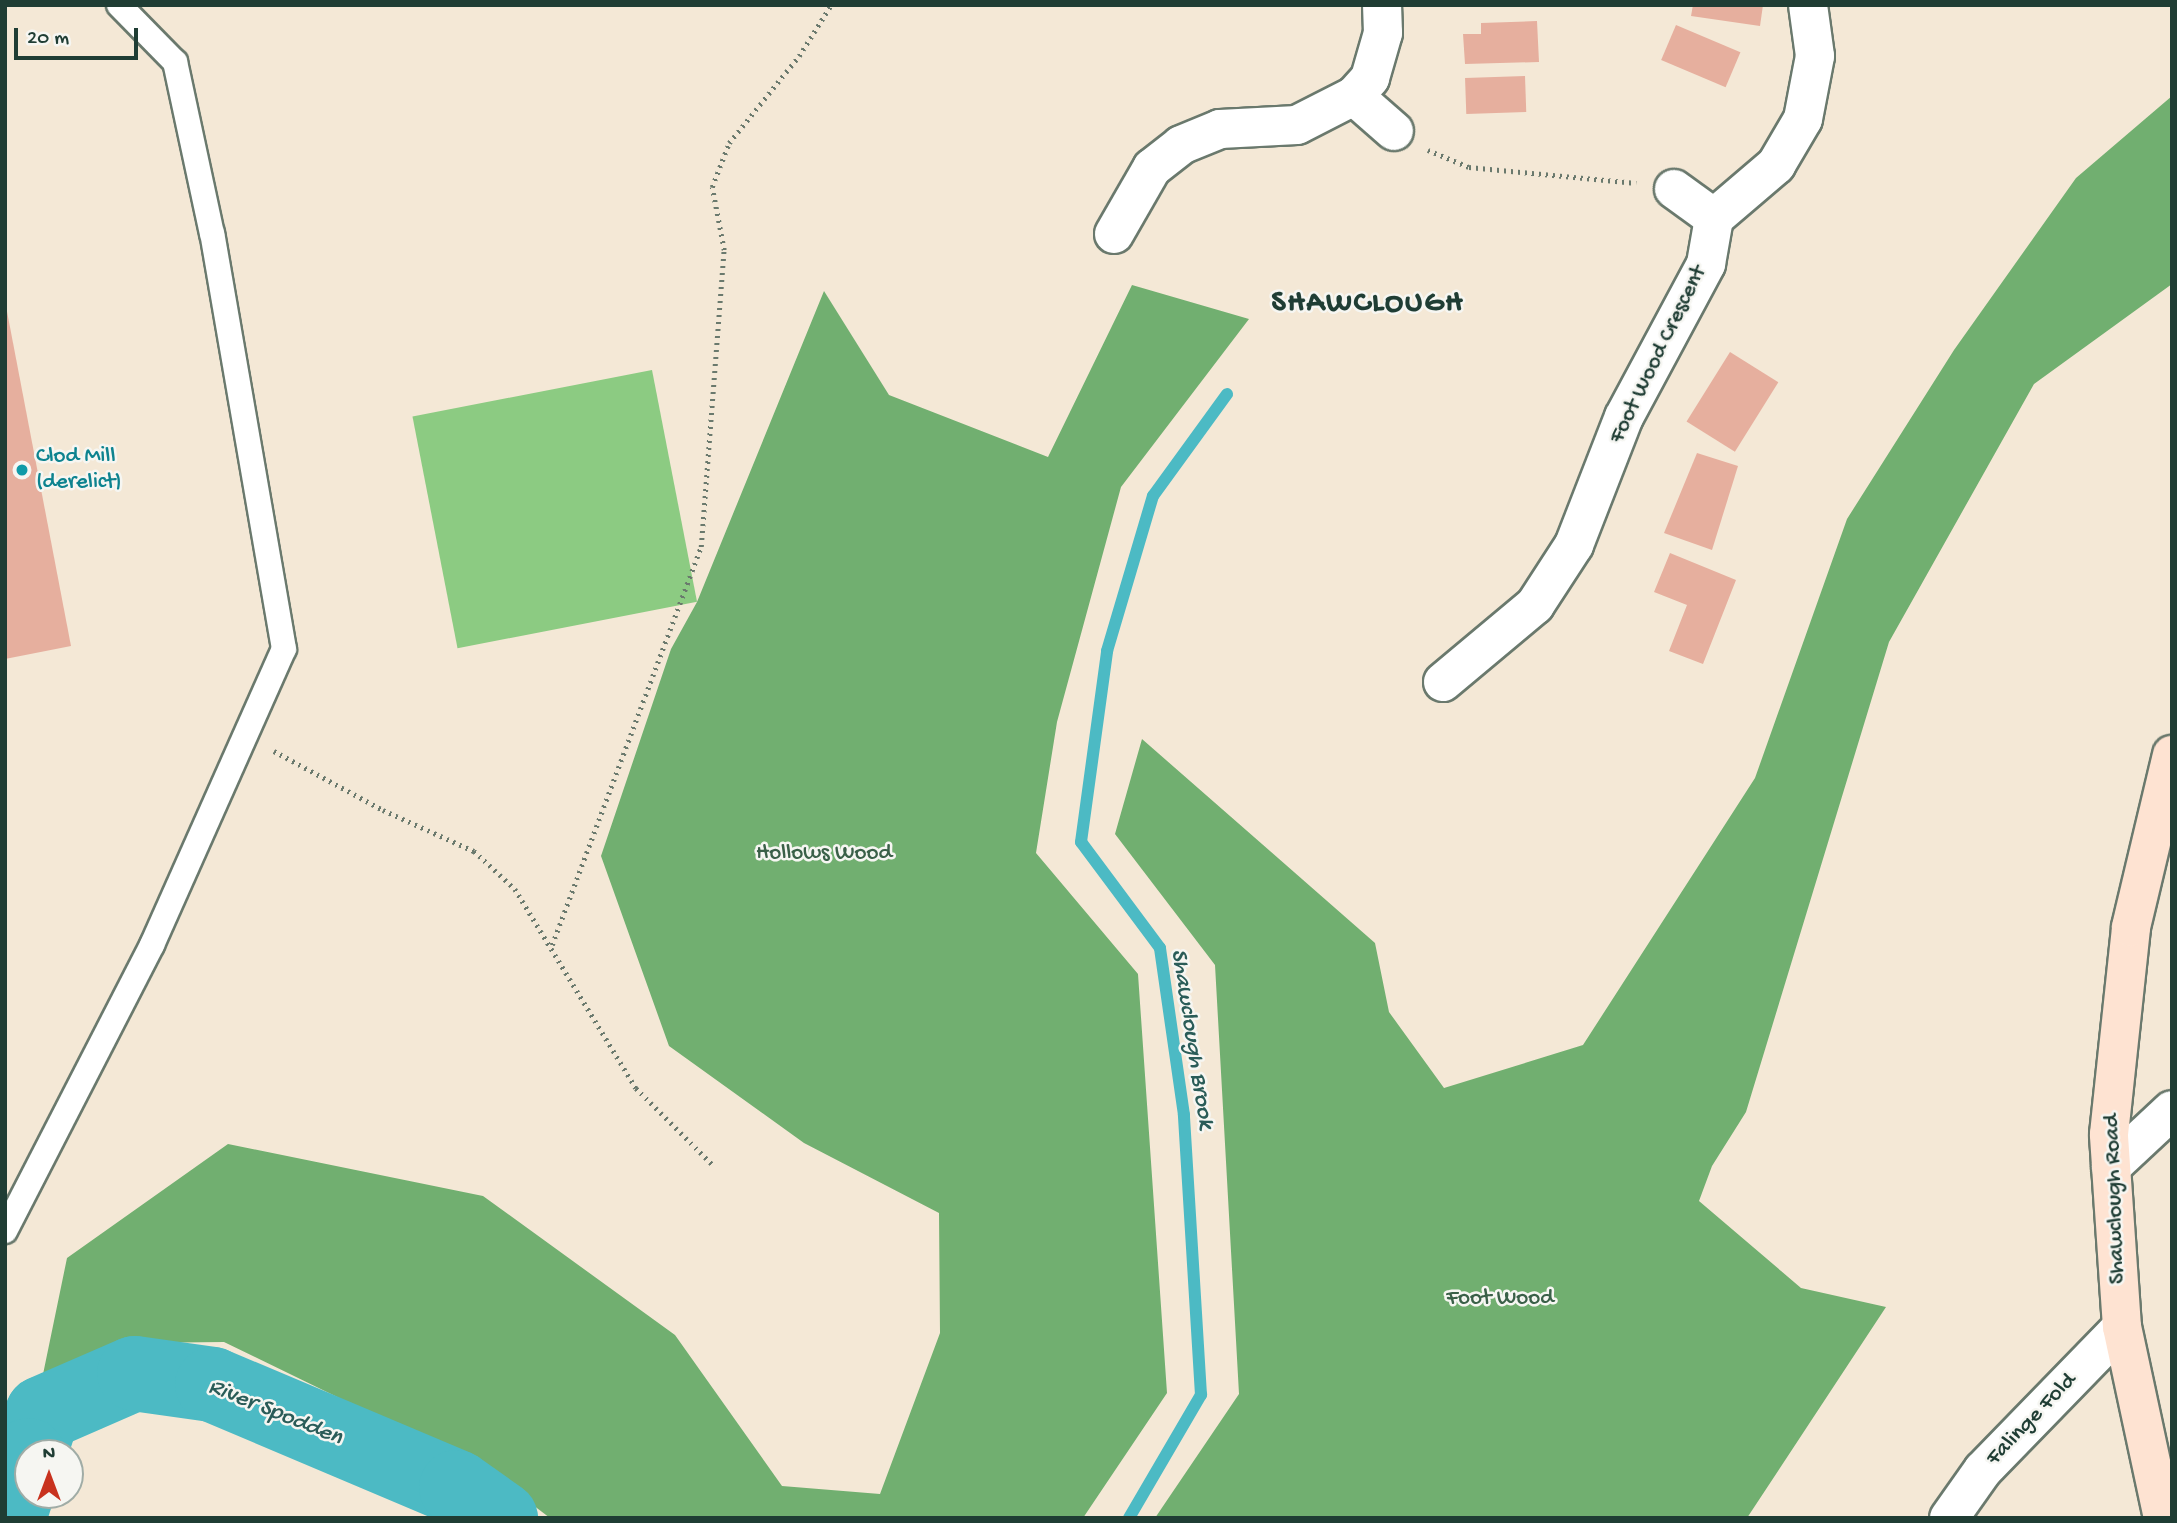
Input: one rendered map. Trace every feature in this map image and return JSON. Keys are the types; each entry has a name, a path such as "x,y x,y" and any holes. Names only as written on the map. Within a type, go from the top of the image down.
{"main road":[{"name":"Shawclough Road","path":"2163,1518 2122,1327 2109,1134 2131,927 2172,755"}],"street":[{"path":"1114,234 1152,168 1181,145 1220,130 1297,125 1354,96 1370,78 1383,33 1382,5"},
{"path":"1674,189 1714,218 1776,165 1803,119 1815,56 1808,5"},
{"path":"1354,96 1394,131"},
{"name":"Foot Wood Crescent","path":"1443,682 1535,605 1574,545 1624,417 1706,264 1714,218"},
{"path":"2111,1167 2172,1110"},
{"name":"Falinge Fold","path":"1949,1518 1983,1470 2122,1327"}],"lane":[{"path":"5,1231 152,945 284,649 212,234 175,62 119,5"}],"path":[{"path":"552,945 701,547 724,250 712,187 729,143 799,56 831,5"},
{"path":"1394,131 1469,167 1579,175 1674,189"},
{"path":"246,736 383,810 474,851 515,889 552,945 636,1088 713,1165"}],"green space":[{"name":"Foot Wood","path":"2172,96 2172,284 2034,384 1889,642 1746,1112 1712,1166 1699,1201 1801,1288 1886,1307 1747,1518 1155,1518 1239,1394 1215,965 1115,834 1142,739 1375,943 1389,1012 1444,1088 1583,1045 1755,778 1847,519 1954,350 2076,178"},
{"name":"Hollows Wood","path":"1132,285 1249,319 1121,487 1057,722 1036,853 1138,974 1167,1393 1083,1518 550,1518 487,1470 224,1342 134,1343 41,1384 67,1258 228,1144 483,1196 675,1335 782,1486 880,1494 940,1333 939,1213 804,1143 669,1046 601,856 671,649 697,602 824,291 889,395 1048,457"},
{"path":"652,370 697,602 458,648 412,417"}],"building":[{"path":"1693,5 1763,5 1760,26 1691,16"},
{"path":"1537,21 1539,62 1465,64 1463,34 1481,34 1481,23"},
{"path":"1676,25 1740,52 1726,87 1661,60"},
{"path":"1525,76 1526,112 1466,114 1465,78"},
{"name":"Clod Mill (derelict)","path":"5,301 71,646 5,659"},
{"path":"1730,352 1778,382 1735,452 1687,422"},
{"path":"1697,453 1738,466 1712,550 1664,533"},
{"path":"1670,553 1736,580 1703,664 1669,651 1687,605 1654,592"}],"waterway":[{"name":"Shawclough Brook","path":"1129,1518 1201,1395 1184,1115 1160,948 1081,842 1107,651 1153,496 1227,394"},
{"name":"River Spodden","path":"34,1439 42,1413 134,1373 212,1384 456,1487 500,1518"},
{"name":"River Spodden","path":"8,1518 14,1499"}],"place":[{"name":"Clod Mill (derelict)","path":"22,470"}],"district":[{"name":"SHAWCLOUGH","path":"1368,305"}]}
